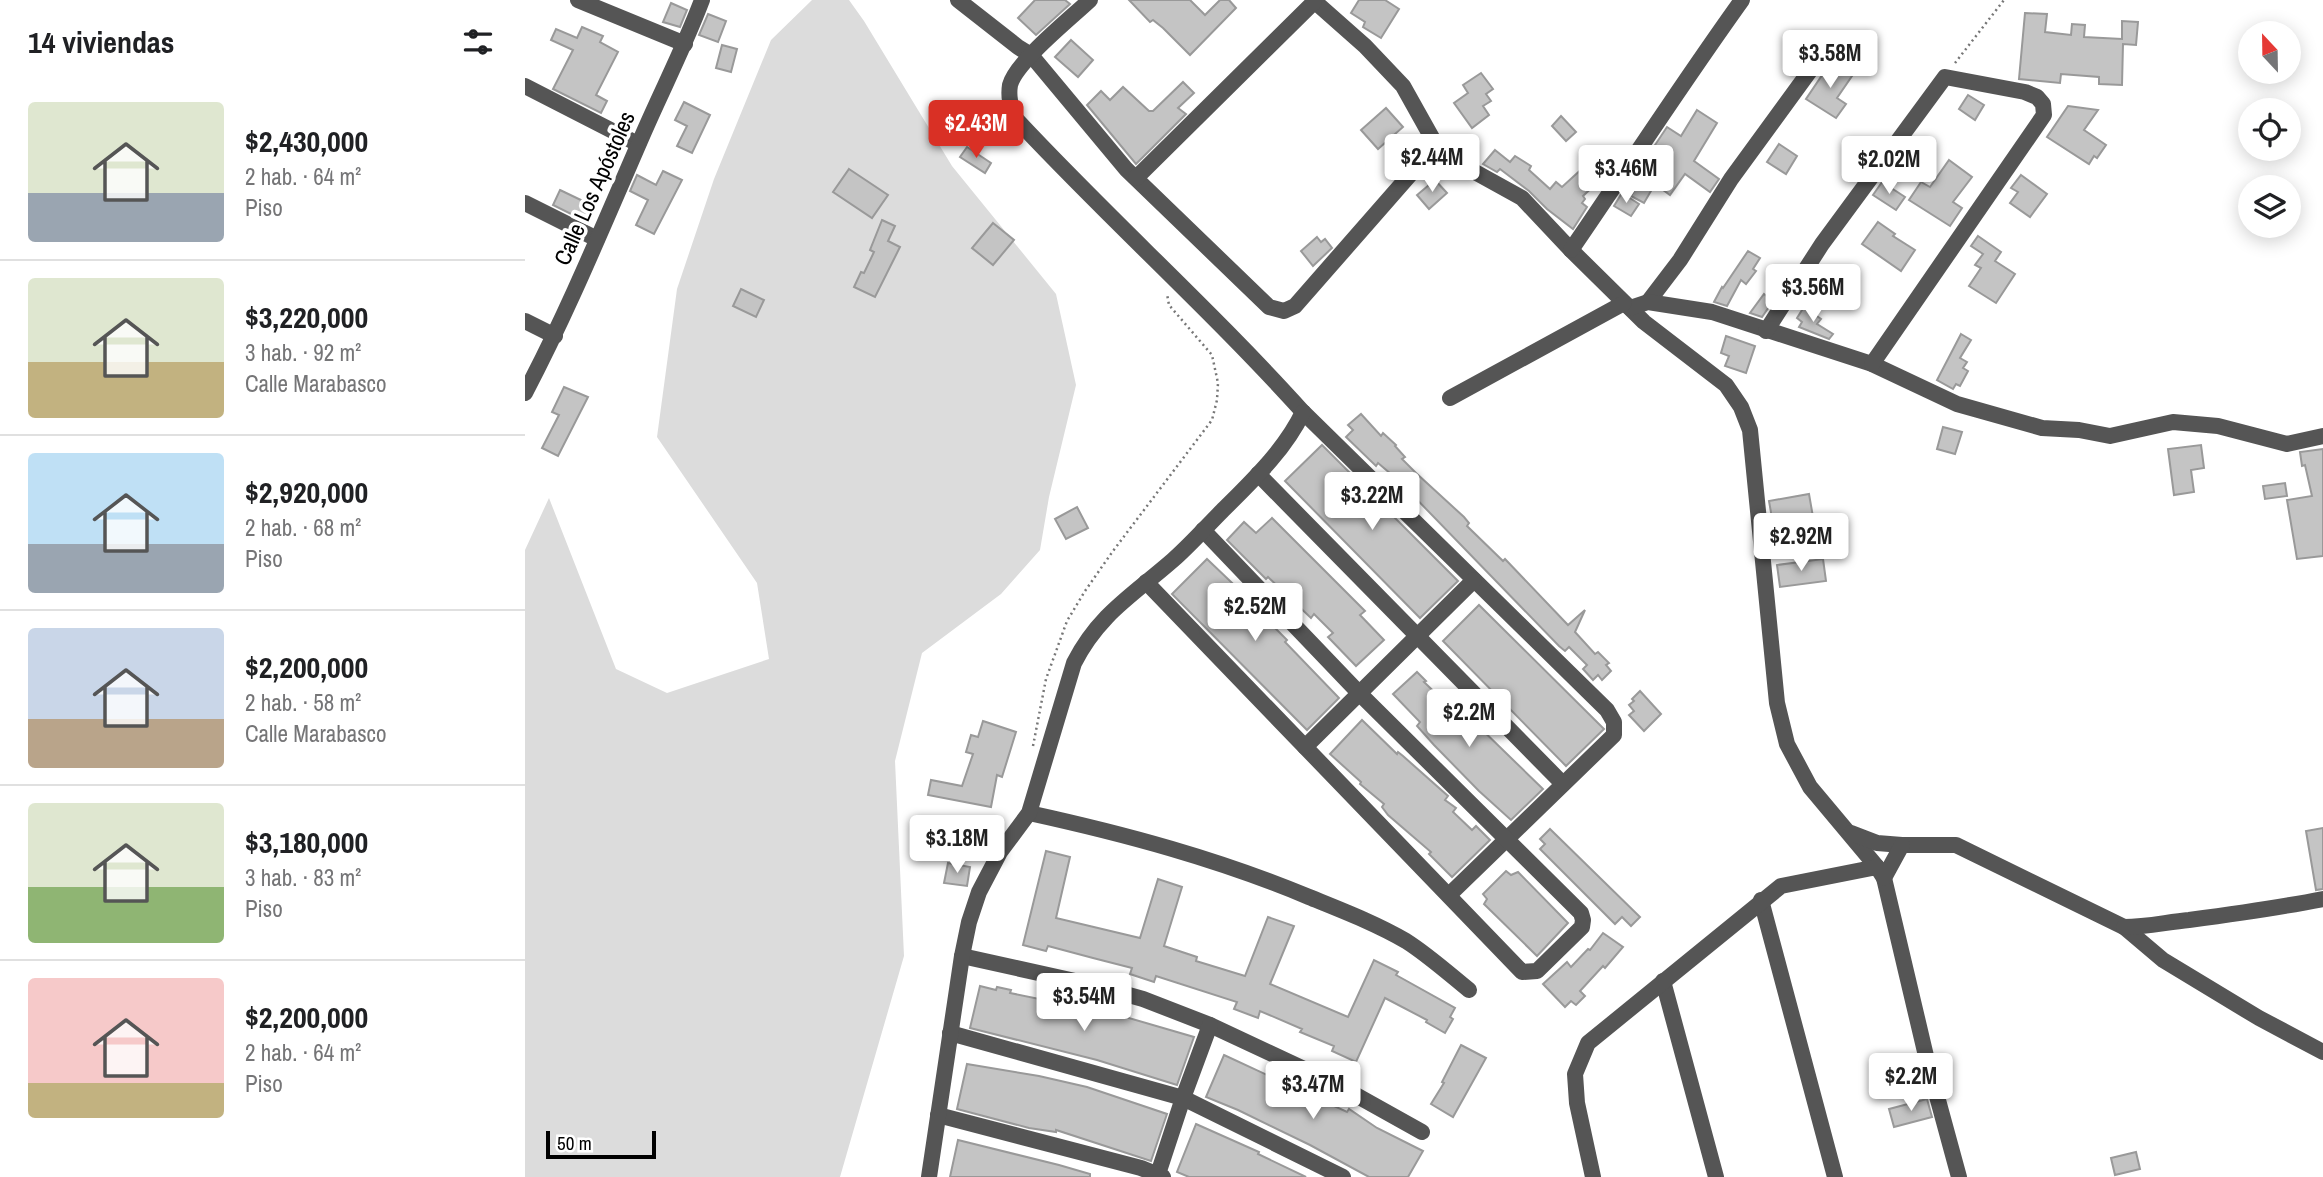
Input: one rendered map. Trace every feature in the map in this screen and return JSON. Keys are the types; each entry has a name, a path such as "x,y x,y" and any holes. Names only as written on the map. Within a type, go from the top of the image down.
{"street":[{"path":"578,0 685,44"},
{"name":"Calle Los Apóstoles","path":"525,393 555,336 702,0"},
{"path":"958,0 1031,55 1136,178 1269,307 1284,311 1295,306 1436,145"},
{"path":"1090,0 1031,55 1011,82 1008,99 1015,117 1303,412 1607,710 1614,722 1614,735 1448,895"},
{"path":"1571,250 1696,63 1742,0"},
{"path":"1136,178 1314,1 1365,46 1403,86 1436,145 1446,156 1522,198 1644,322 1726,385 1741,407 1750,430 1777,703 1787,744 1810,787 1880,873 1959,1177"},
{"path":"1648,302 1812,68"},
{"path":"1766,331 1822,244 1945,77 2025,92 2037,97 2043,104 2044,115 1872,364"},
{"path":"525,86 638,144"},
{"path":"525,203 597,239"},
{"path":"1450,398 1627,305 1648,302 1712,312 1872,364 1957,404 2042,428 2079,430 2110,436 2173,422 2218,426 2287,444 2323,436"},
{"path":"525,321 555,336"},
{"path":"929,1177 969,922 979,892 1000,852 1029,813 1074,663 1084,643 1110,612 1175,558 1258,474 1288,438 1303,412"},
{"path":"1258,474 1563,784"},
{"path":"1146,582 1522,972 1537,971 1582,927 1581,913 1359,693 1203,530"},
{"path":"1304,747 1474,580"},
{"path":"1029,813 1149,842 1220,862 1266,879 1404,940 1469,990"},
{"path":"1849,832 1877,843 1956,845 2124,927 2163,960 2259,1018 2323,1052"},
{"path":"1593,1177 1577,1103 1575,1074 1588,1043 1781,886 1880,873 1902,845"},
{"path":"2124,927 2150,927 2323,899"},
{"path":"1761,900 1835,1177"},
{"path":"962,956 1143,999 1210,1025 1336,1084 1422,1132"},
{"path":"1663,981 1716,1177"},
{"path":"938,1115 1141,1168 1159,1176 1183,1098 1210,1025"},
{"path":"950,1033 1183,1098 1343,1177"}],"path":[{"path":"1945,77 2004,0"},
{"path":"1042,771 1034,759 1033,736 1047,680 1067,621 1106,561 1212,420 1217,400 1217,376 1212,355 1169,306 1168,286 1174,278"}],"shaded area":[{"path":"812,0 849,0 952,166 1056,294 1076,385 1049,497 1040,550 1001,594 922,653 895,761 904,956 840,1177 525,1177 525,550 549,498 616,669 667,693 769,659 757,583 657,437 677,289 714,179 771,40"}],"building":[{"path":"1035,0 1065,0 1070,4 1036,35 1018,18"},
{"path":"1129,0 1190,0 1205,15 1220,0 1229,0 1236,8 1190,55 1163,28 1153,20 1150,22"},
{"path":"1359,0 1385,0 1399,9 1381,38 1363,27 1365,22 1351,13"},
{"path":"671,3 687,10 680,27 663,22"},
{"path":"2025,13 2047,14 2045,32 2071,35 2072,24 2085,25 2084,37 2122,39 2122,21 2138,22 2136,45 2123,44 2122,85 2099,84 2099,77 2061,74 2060,83 2019,79"},
{"path":"708,14 726,21 718,42 699,35"},
{"path":"582,27 603,36 600,42 618,52 596,95 607,101 601,113 553,89 573,50 551,40 556,29 577,38"},
{"path":"1071,40 1093,60 1078,77 1055,57"},
{"path":"722,45 737,49 731,72 716,68"},
{"path":"1831,62 1852,76 1837,98 1846,104 1836,118 1806,99"},
{"path":"1481,73 1493,89 1486,94 1491,101 1483,106 1489,115 1472,128 1454,103 1468,93 1463,85"},
{"path":"1183,82 1194,93 1178,108 1186,114 1136,164 1087,105 1101,91 1110,100 1123,87 1149,111 1153,111"},
{"path":"1968,95 1984,105 1975,120 1959,109"},
{"path":"684,102 710,115 692,153 677,146 687,126 675,120"},
{"path":"2068,106 2098,110 2084,130 2106,145 2089,164 2047,137"},
{"path":"1386,108 1403,127 1378,149 1361,130"},
{"path":"1697,110 1717,123 1694,161 1719,179 1710,192 1685,174 1670,195 1655,184 1644,203 1631,196 1642,176 1637,172 1667,127 1681,136"},
{"path":"1561,116 1576,132 1566,141 1552,126"},
{"path":"1779,144 1797,156 1786,174 1767,162"},
{"path":"967,147 991,163 985,173 960,157"},
{"path":"1495,150 1510,162 1515,156 1531,166 1529,170 1550,189 1556,182 1562,187 1584,167 1598,182 1583,196 1585,199 1582,203 1587,207 1573,229 1500,169 1497,172 1483,164"},
{"path":"1949,160 1972,177 1953,202 1962,208 1950,226 1909,200 1921,182 1930,187"},
{"path":"849,169 888,195 872,218 833,192"},
{"path":"663,171 682,180 654,234 636,225 648,200 630,191 637,175 656,185"},
{"path":"2021,175 2047,194 2030,217 2010,203 2018,192 2011,188"},
{"path":"1435,180 1447,193 1429,209 1417,195"},
{"path":"1882,182 1905,197 1896,210 1873,195"},
{"path":"560,190 585,202 586,198 598,202 589,223 553,205"},
{"path":"1622,193 1639,204 1631,216 1614,206"},
{"path":"882,220 895,226 888,241 900,247 875,297 854,287 874,252 870,250"},
{"path":"1878,222 1895,234 1893,236 1915,250 1901,271 1862,244"},
{"path":"993,223 1014,240 993,265 972,248"},
{"path":"1978,236 2001,252 1995,261 2015,274 1996,303 1969,286 1981,268 1975,265 1983,254 1971,246"},
{"path":"1317,237 1321,242 1325,239 1332,248 1313,266 1301,251"},
{"path":"1748,251 1760,258 1753,269 1756,271 1746,284 1741,280 1727,306 1714,302 1722,287"},
{"path":"741,289 764,300 756,317 733,306"},
{"path":"1764,294 1773,301 1762,317 1750,313"},
{"path":"1804,307 1821,319 1817,324 1833,334 1829,339 1799,327 1802,322 1797,318"},
{"path":"1961,334 1971,340 1960,358 1967,362 1963,368 1968,371 1960,386 1956,384 1953,389 1937,380"},
{"path":"1726,336 1755,346 1746,373 1725,366 1729,356 1721,353"},
{"path":"564,387 588,397 558,456 542,448 559,415 552,412"},
{"path":"1361,414 1381,436 1383,433 1396,445 1405,457 1402,459 1464,517 1469,523 1467,526 1503,561 1505,559 1568,625 1585,610 1575,632 1595,654 1598,652 1609,663 1606,665 1611,671 1602,680 1598,675 1593,680 1583,669 1587,665 1569,647 1565,651 1559,646 1398,480 1378,463 1376,466 1346,437 1353,430 1348,425"},
{"path":"1943,427 1962,432 1955,454 1937,449"},
{"path":"1322,445 1458,581 1420,618 1285,481"},
{"path":"2201,445 2204,468 2191,470 2194,492 2174,495 2168,449"},
{"path":"2323,449 2323,556 2297,559 2287,500 2312,496 2300,452"},
{"path":"2285,483 2287,496 2265,499 2263,486"},
{"path":"1809,494 1813,517 1773,524 1769,501"},
{"path":"1077,507 1088,528 1066,539 1055,519"},
{"path":"1272,518 1365,611 1360,615 1384,640 1356,666 1328,637 1333,633 1314,614 1311,618 1227,540 1244,522 1256,533"},
{"path":"1207,559 1277,626 1275,628 1287,640 1285,642 1339,698 1307,730 1172,594"},
{"path":"1823,559 1826,581 1780,587 1777,565"},
{"path":"1479,605 1604,729 1566,766 1443,641"},
{"path":"1417,672 1467,723 1471,719 1543,789 1511,820 1434,745 1417,726 1420,722 1393,694"},
{"path":"1640,691 1661,714 1644,731 1629,715 1634,711 1629,705"},
{"path":"1362,720 1397,754 1398,752 1403,756 1448,796 1445,800 1456,808 1453,812 1472,830 1476,826 1490,840 1452,877 1429,854 1431,852 1388,815 1382,807 1384,804 1330,754"},
{"path":"983,721 1016,732 1002,777 997,775 991,807 928,795 931,780 962,786 973,754 966,752 971,735 978,737"},
{"path":"2323,828 2323,889 2316,890 2306,831"},
{"path":"1550,829 1640,917 1631,926 1622,917 1615,924 1540,849 1545,844 1540,839"},
{"path":"1046,851 1070,857 1056,918 1140,938 1158,879 1182,887 1164,946 1197,957 1196,961 1245,976 1268,917 1294,926 1270,984 1348,1017 1374,960 1455,1008 1450,1017 1453,1019 1445,1033 1426,1022 1427,1020 1385,998 1356,1062 1332,1051 1334,1046 1300,1032 1302,1029 1260,1011 1258,1018 1234,1009 1237,1002 1156,976 1154,982 1130,974 1132,968 1048,946 1046,951 1023,945"},
{"path":"948,863 970,867 967,886 944,883"},
{"path":"1506,871 1511,875 1518,872 1568,923 1537,956 1484,904 1487,899 1483,894"},
{"path":"1603,933 1623,947 1580,991 1585,996 1576,1005 1571,1001 1565,1007 1543,984 1567,962 1571,967 1590,950"},
{"path":"980,986 996,990 997,987 1011,990 1010,993 1098,1009 1194,1037 1177,1085 1097,1060 970,1028"},
{"path":"1461,1045 1486,1058 1453,1117 1431,1104"},
{"path":"1224,1055 1347,1112 1349,1109 1377,1128 1423,1151 1408,1177 1369,1177 1310,1145 1206,1097"},
{"path":"967,1064 1087,1087 1167,1114 1151,1161 1056,1130 1029,1128 957,1109"},
{"path":"1927,1099 1932,1117 1894,1127 1889,1109"},
{"path":"1196,1124 1259,1152 1258,1154 1306,1177 1189,1177 1177,1172"},
{"path":"958,1140 1059,1165 1090,1174 1090,1177 950,1177"},
{"path":"2136,1152 2140,1169 2115,1175 2111,1158"}]}
